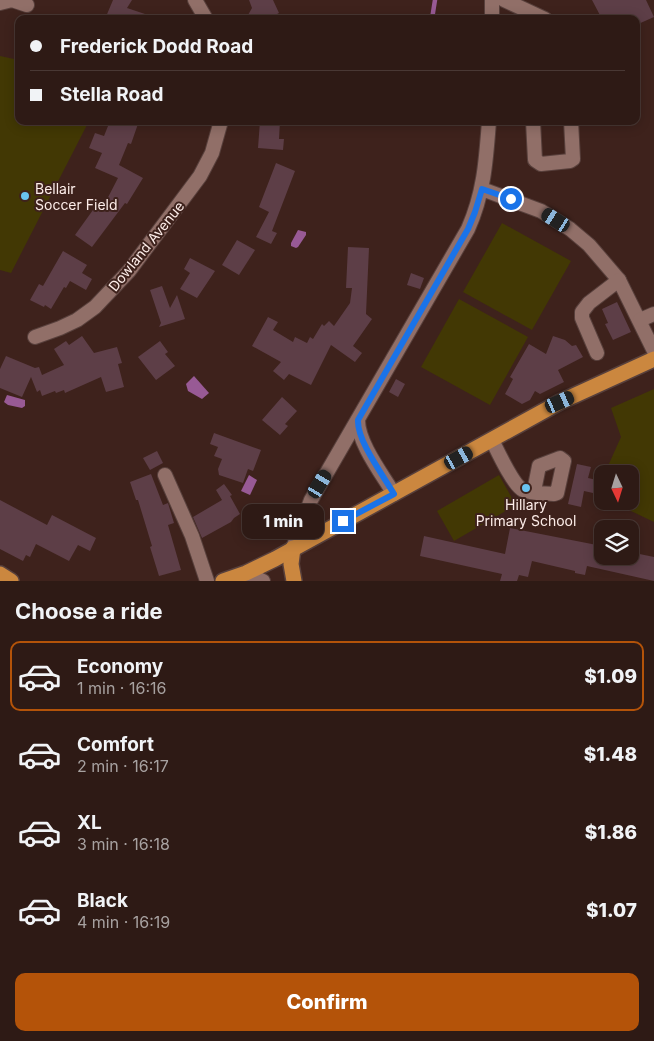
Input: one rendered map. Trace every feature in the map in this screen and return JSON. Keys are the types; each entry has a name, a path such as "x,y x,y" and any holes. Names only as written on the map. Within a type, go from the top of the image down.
{"main road":[{"path":"223,581 246,573 275,559 560,402 654,359"},
{"path":"293,548 291,564 294,581"},
{"path":"0,574 11,581"}],"street":[{"path":"0,3 12,0 27,5"},
{"path":"196,0 204,15"},
{"path":"492,0 492,15"},
{"path":"504,0 536,15"},
{"name":"Dowland Avenue","path":"35,337 77,320 95,307 130,271 200,176 212,153 220,125"},
{"path":"293,548 311,500 468,229 482,189 489,125"},
{"path":"533,125 536,160 541,164 570,161 572,159 571,125"},
{"path":"482,189 541,211 570,229 589,245 619,280 654,350"},
{"path":"597,353 582,318 582,312 589,303 619,280"},
{"path":"640,320 654,314"},
{"path":"358,420 358,428 363,441 394,494"},
{"path":"492,440 508,470 521,488 534,492"},
{"path":"165,475 192,536 207,581"},
{"path":"246,573 263,581"}],"shaded area":[{"name":"Bellair Soccer Field","path":"0,56 15,60 15,125 87,125 11,273 0,270"},
{"path":"502,223 571,261 532,330 463,292"},
{"path":"298,230 306,232 306,235 296,248 291,246 291,243"},
{"path":"459,299 528,337 490,405 421,367"},
{"path":"194,376 209,393 202,399 188,391 186,384"},
{"path":"654,389 654,522 630,510 639,510 639,465 608,465 621,437 611,408"},
{"path":"7,395 25,400 25,406 22,408 8,405 4,402"},
{"path":"249,475 257,480 250,495 241,491"},
{"path":"499,475 516,505 454,541 437,511"}],"building":[{"path":"113,0 132,0 127,8 148,15 107,15"},
{"path":"249,0 273,0 279,13 275,15 248,15 252,8"},
{"path":"592,0 646,0 654,17 640,23 640,15 600,15"},
{"path":"108,125 138,125 131,144 128,143 119,165 143,178 127,204 125,203 92,247 75,235 98,203 103,207 118,178 95,168 102,153 89,148 95,133 104,136"},
{"path":"260,125 280,125 279,139 284,139 283,150 258,148"},
{"path":"276,163 295,171 272,231 277,233 271,244 256,237 269,212 259,207"},
{"path":"237,240 255,250 239,275 222,265"},
{"path":"348,247 369,248 366,314 372,319 353,346 362,353 355,362 331,345 311,385 289,374 284,380 273,371 281,362 252,346 268,317 278,322 273,330 293,342 295,337 307,343 310,337 313,339 322,324 324,326 329,321 334,326 350,303 352,288 346,288"},
{"path":"63,251 87,265 82,273 92,279 86,290 70,281 66,288 64,287 51,309 30,300 39,284 43,286"},
{"path":"190,258 215,271 197,298 180,289 190,273 184,269"},
{"path":"411,273 424,278 420,289 407,285"},
{"path":"162,286 170,308 177,295 185,319 159,327 161,323 150,290"},
{"path":"617,302 631,332 613,340 605,324 608,323 602,309"},
{"path":"82,336 94,353 117,347 122,363 118,364 124,387 106,392 101,377 65,393 64,390 56,393 55,391 42,396 40,390 37,392 31,377 22,397 0,388 0,369 6,356 35,368 39,367 42,375 64,365 54,349 66,341 69,345"},
{"path":"553,336 565,340 572,346 576,345 583,357 558,370 564,382 540,394 535,391 530,400 522,404 505,394 513,379 510,377 529,344 546,354"},
{"path":"160,341 168,352 165,354 175,366 156,380 138,357"},
{"path":"396,379 405,384 398,397 389,392"},
{"path":"282,397 297,411 285,424 288,426 280,435 262,420"},
{"path":"214,433 261,450 253,471 248,469 243,483 219,475 218,469 222,459 214,456 218,447 210,444"},
{"path":"157,451 163,463 150,470 143,458"},
{"path":"577,464 591,467 588,478 594,479 593,493 584,491 581,507 568,504"},
{"path":"151,474 163,505 168,503 174,523 168,525 181,570 159,576 138,500 136,500 130,482"},
{"path":"224,484 232,495 230,496 240,514 231,522 202,538 193,517 222,500 216,490"},
{"path":"0,500 47,525 52,515 96,538 90,551 78,545 69,561 36,544 30,557 26,555 23,561 0,549"},
{"path":"510,528 594,544 594,565 639,565 639,554 654,557 654,581 587,566 585,575 532,561 528,577 519,575 517,581 500,581 502,574 420,556 424,536 505,554"}],"waterway":[{"path":"433,15 435,0"}],"place":[{"name":"Bellair Soccer Field","path":"25,196"},
{"name":"Hillary Primary School","path":"526,488"}],"route":[{"path":"343,521 394,494 363,441 358,428 358,420 468,229 482,189 511,199"}]}
